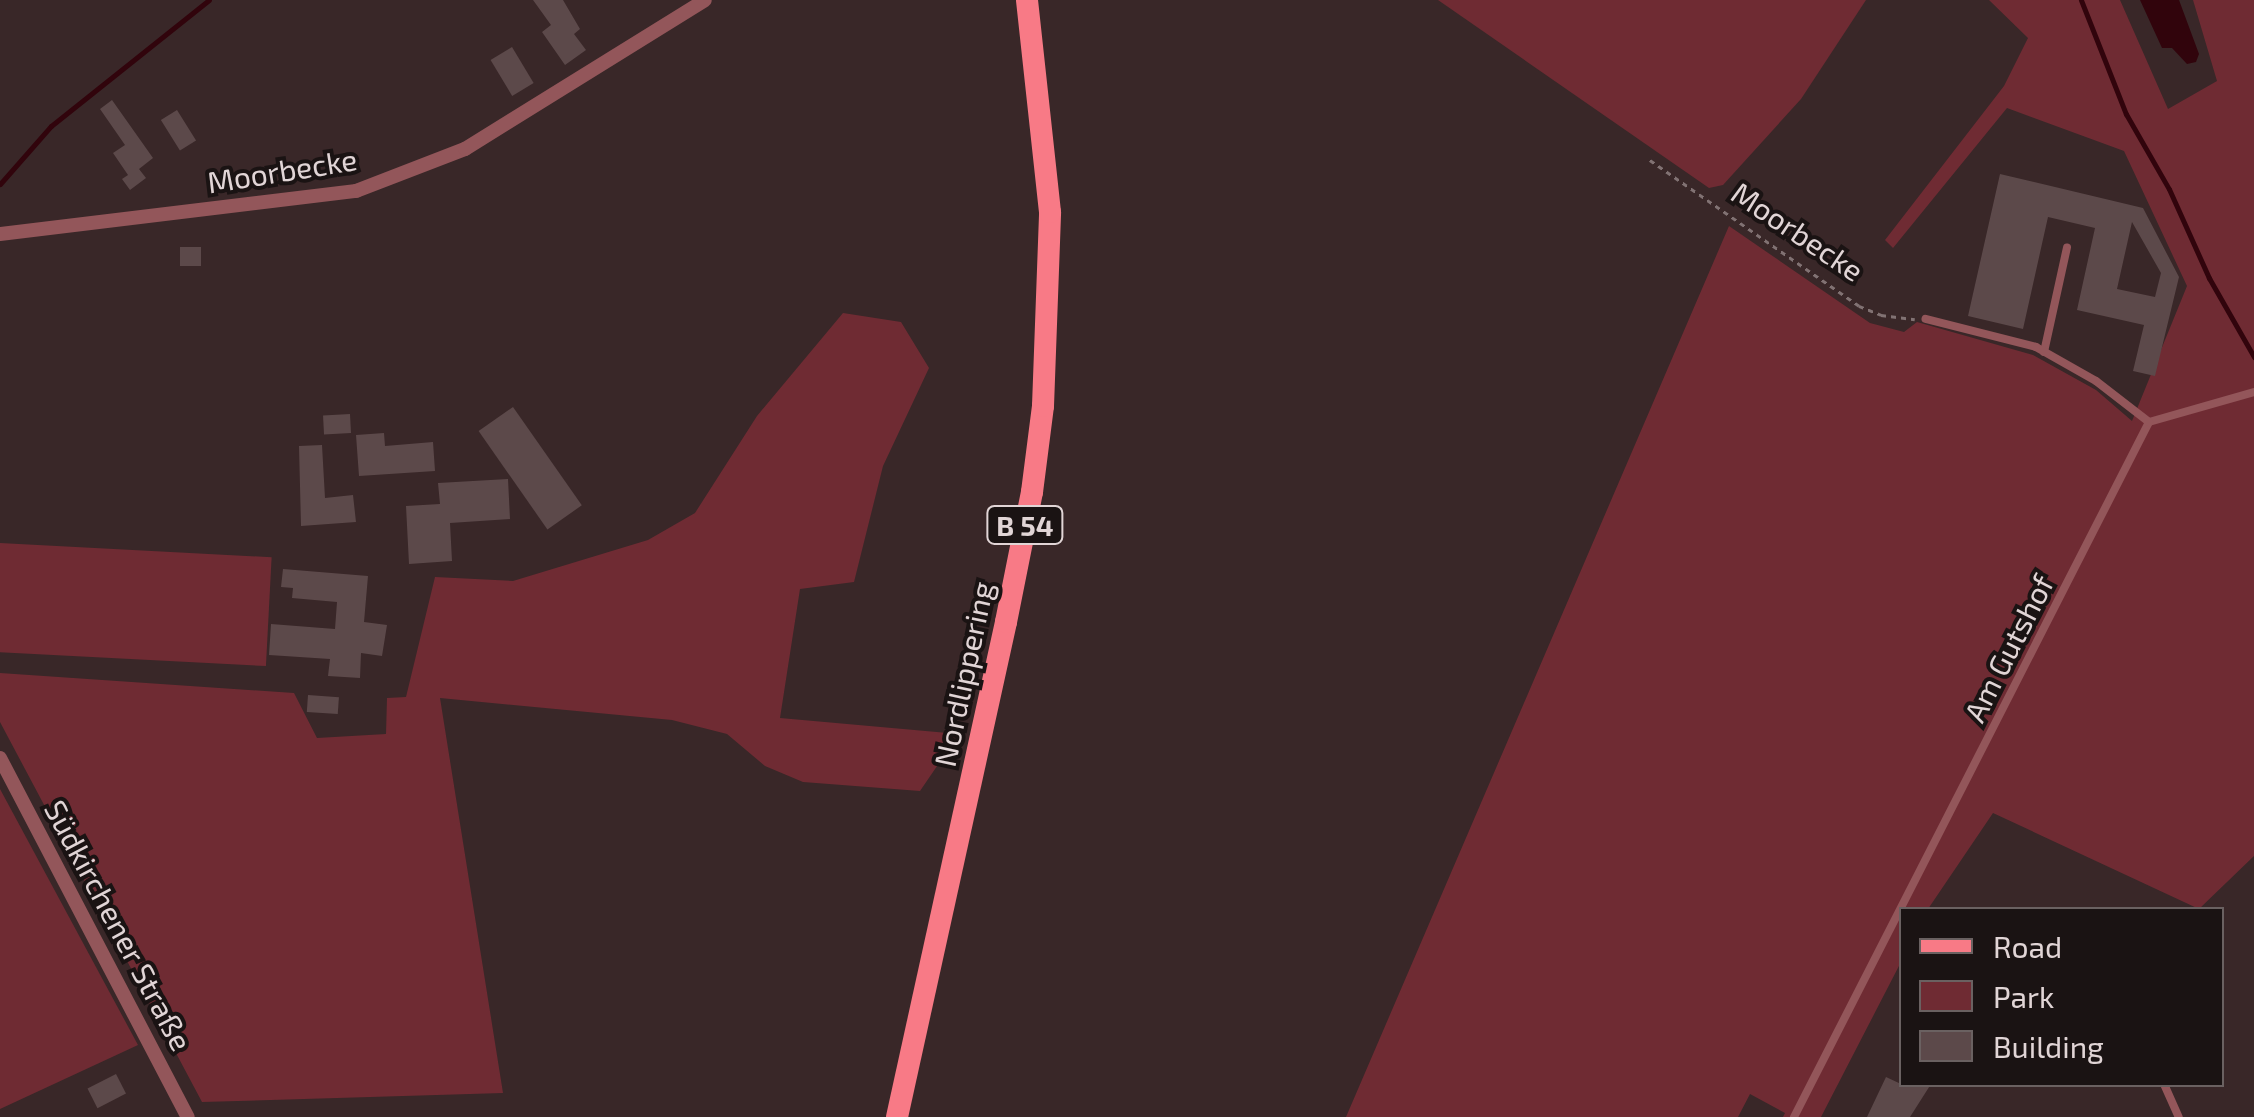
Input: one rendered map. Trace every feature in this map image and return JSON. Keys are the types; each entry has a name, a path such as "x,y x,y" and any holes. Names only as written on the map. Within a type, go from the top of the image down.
{"main road":[{"name":"Nordlippering","path":"897,1117 1006,622 1032,492 1043,406 1050,212 1027,0"}],"street":[{"name":"Moorbecke","path":"0,234 356,191 465,149 705,0"},
{"name":"Südkirchener Straße","path":"0,758 188,1117"}],"lane":[{"path":"2044,352 2067,247"},
{"path":"1926,319 2044,352 2096,382 2149,422 2254,392"},
{"name":"Am Gutshof","path":"1901,907 2149,422"},
{"name":"Am Gutshof","path":"1794,1117 1899,911"},
{"path":"2165,1087 2179,1117"}],"path":[{"name":"Moorbecke","path":"1650,160 1860,306 1881,316 1926,319"}],"green space":[{"path":"1438,0 1866,0 1801,99 1723,185 1709,188"},
{"path":"1989,0 2120,0 2168,109 2217,81 2193,0 2254,0 2254,856 2201,907 2195,907 1993,813 1929,907 1899,907 1899,966 1821,1117 1783,1117 1785,1113 1750,1094 1738,1117 1346,1117 1729,226 1870,323 1904,332 1917,322 2033,355 2096,390 2132,421 2187,286 2124,151 2007,108 1893,248 1885,240 2004,86 2028,38"},
{"path":"843,313 901,322 929,368 883,466 854,582 800,589 780,718 959,734 920,791 803,782 765,766 727,734 672,720 440,698 503,1093 202,1102 0,722 0,673 294,693 317,738 386,734 387,698 406,697 435,577 513,581 648,540 695,513 757,416"},
{"path":"0,543 272,557 266,666 0,652"},
{"path":"0,789 138,1045 0,1109"}],"shaded area":[{"path":"2140,0 2179,0 2199,54 2196,62 2187,64 2172,48 2162,48"}],"building":[{"path":"533,0 563,0 580,29 574,34 586,50 565,65 542,32 551,25"},
{"path":"512,47 534,83 512,96 491,60"},
{"path":"112,100 153,158 139,169 146,178 130,190 122,179 128,175 113,153 125,145 100,109"},
{"path":"177,110 196,141 180,151 161,120"},
{"path":"2000,174 2143,208 2179,277 2155,376 2133,371 2144,325 2077,310 2095,228 2048,217 2023,329 1968,316","holes":["2132,222 2161,273 2155,297 2117,289"]},
{"path":"180,247 201,247 201,266 180,266"},
{"path":"513,407 582,505 547,529 479,431"},
{"path":"350,414 351,433 324,434 323,415"},
{"path":"384,433 385,446 433,442 435,471 359,476 356,435"},
{"path":"322,445 325,498 353,495 356,522 301,526 299,446"},
{"path":"508,479 510,519 450,523 452,561 409,564 406,506 440,504 438,483"},
{"path":"283,569 368,576 364,622 387,625 382,656 361,653 360,678 328,676 330,659 269,655 271,624 335,629 337,602 292,598 293,588 281,587"},
{"path":"308,695 339,697 338,714 307,712"},
{"path":"116,1074 126,1094 97,1108 87,1089"},
{"path":"1886,1077 1899,1083 1899,1087 1929,1087 1910,1117 1867,1117"}],"waterway":[{"path":"0,184 51,126 209,0"},
{"path":"2081,0 2126,114 2169,189 2209,278 2254,357"}]}
